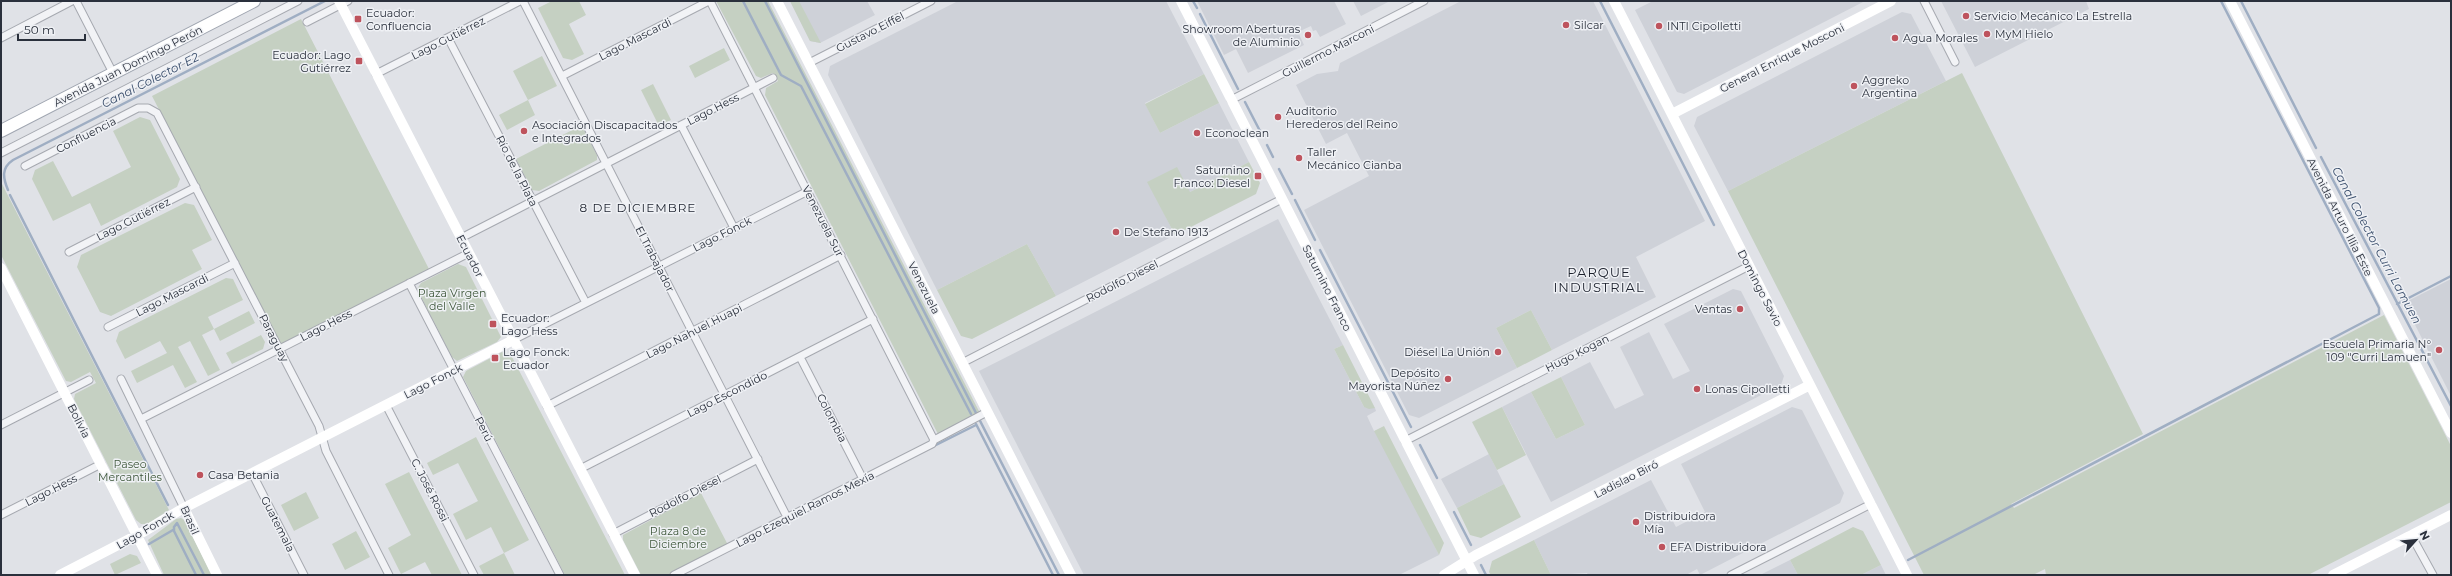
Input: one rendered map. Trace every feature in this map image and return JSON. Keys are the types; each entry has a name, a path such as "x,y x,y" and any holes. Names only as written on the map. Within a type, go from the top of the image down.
{"main road":[{"name":"Avenida Juan Domingo Perón","path":"1,130 252,2"}],"street":[{"path":"1,38 72,1"},
{"path":"76,1 112,74"},
{"path":"1,153 298,1"},
{"name":"Lago Gutiérrez","path":"376,74 522,1"},
{"name":"El Trabajador","path":"522,1 562,76 787,517"},
{"name":"Lago Mascardi","path":"562,76 709,1"},
{"name":"Venezuela Sur","path":"709,1 874,319 934,440"},
{"name":"Venezuela","path":"777,1 1071,575"},
{"name":"Gustavo Eiffel","path":"809,63 931,1"},
{"name":"Saturnino Franco","path":"1181,1 1474,575"},
{"name":"Guillermo Marconi","path":"1231,100 1424,1"},
{"name":"Domingo Savio","path":"1614,1 1907,575"},
{"name":"General Enrique Mosconi","path":"1672,114 1891,1"},
{"path":"1924,1 1956,62"},
{"name":"Avenida Arturo Illia Este","path":"2230,1 2451,433"},
{"path":"307,22 342,2"},
{"name":"Ecuador","path":"342,2 376,74 635,575"},
{"name":"Río de la Plata","path":"448,38 586,304"},
{"name":"Lago Hess","path":"461,238 773,78"},
{"name":"Confluencia","path":"25,166 134,110 148,108"},
{"name":"Paraguay","path":"148,108 160,118 196,187 319,426 326,451 389,575"},
{"path":"681,126 734,228"},
{"name":"Lago Gutiérrez","path":"69,252 196,187"},
{"name":"Lago Fonck","path":"60,575 73,572 184,508 808,191"},
{"name":"Rodolfo Diesel","path":"962,363 1282,199"},
{"name":"Lago Hess","path":"141,419 469,253"},
{"name":"Lago Nahuel Huapi","path":"547,406 841,255"},
{"name":"Lago Mascardi","path":"108,327 235,263"},
{"name":"Hugo Kogan","path":"1405,440 1749,266"},
{"name":"Bolivia","path":"1,268 157,575"},
{"name":"Perú","path":"409,283 560,575"},
{"name":"Lago Escondido","path":"580,469 874,319"},
{"name":"Colombia","path":"800,357 863,479"},
{"name":"Brasil","path":"121,379 217,575"},
{"path":"1,425 89,380"},
{"name":"Ladislao Biró","path":"1444,575 1476,555 1810,385"},
{"name":"C. José Rossi","path":"386,405 474,575"},
{"name":"Lago Ezequiel Ramos Mexía","path":"674,575 863,479 987,412"},
{"name":"Rodolfo Diesel","path":"613,534 758,459"},
{"name":"Lago Hess","path":"1,515 101,464"},
{"name":"Guatemala","path":"252,473 304,575"},
{"path":"1731,575 1871,504"},
{"path":"2333,575 2451,515"},
{"path":"2411,535 2433,575"}],"shaded area":[{"path":"790,1 867,1 875,15 820,43 810,41"},
{"path":"958,1 1166,1 1204,74 1145,103 1160,133 1219,103 1249,162 1190,192 1148,182 1175,235 1056,296 1027,244 937,290 828,75 830,66"},
{"path":"1197,1 1334,1 1346,24 1320,37 1316,30 1313,31 1311,26 1298,32 1304,45 1248,73 1236,49 1224,55"},
{"path":"1353,1 1390,1 1361,16"},
{"path":"1461,1 1593,1 1705,221 1636,257 1656,297 1552,350 1531,310 1496,328 1517,368 1419,418 1409,415 1304,210 1369,176 1347,133 1326,144 1296,85 1317,74 1338,71 1340,63"},
{"path":"1653,1 1865,1 1684,94 1677,92 1635,10"},
{"path":"1941,1 2086,1 2089,9 1975,67"},
{"path":"1902,12 1911,14 1946,81 1728,191 1694,126 1697,117"},
{"path":"1278,219 1343,345 1334,349 1364,407 1375,408 1376,411 1367,416 1374,431 1378,432 1439,555 1399,575 1084,575 979,371"},
{"name":"Escuela Primaria N° 109 \"Curri Lamuen\"","path":"2451,279 2451,396 2404,303"},
{"path":"1733,289 1741,291 1784,376 1781,385 1551,502 1502,407 1531,392 1556,439 1585,425 1561,377 1590,362 1615,409 1644,395 1620,347 1649,332 1673,379 1690,371 1664,324"},
{"path":"1792,407 1802,410 1844,493 1840,503 1700,575 1697,569 1686,575 1588,575 1587,573 1551,575 1534,540 1651,480 1676,527 1705,512 1681,464"},
{"path":"1489,454 1504,484 1457,508 1441,479"},
{"path":"1790,560 1798,575 1760,575"},
{"path":"1881,565 1886,575 1861,575"}],"green space":[{"path":"552,1 579,1 586,15 569,24 584,54 572,60 563,58 538,8"},
{"path":"716,1 768,1 982,417 940,438 765,95 766,88 778,81 773,73 761,78 756,76"},
{"path":"790,1 799,1 821,43 810,41"},
{"path":"301,19 429,269 280,345 152,96"},
{"path":"724,48 730,60 695,78 689,66"},
{"path":"542,56 557,86 528,100 513,71"},
{"path":"1962,73 2143,434 2011,504 2014,508 2384,315 2451,446 2451,502 2308,575 2046,575 2045,569 2033,575 1924,575 1728,191"},
{"path":"1204,74 1219,103 1160,133 1145,104"},
{"path":"653,84 671,120 659,126 641,90"},
{"path":"528,100 535,115 507,130 499,115"},
{"path":"140,117 150,120 180,179 177,187 101,226 90,203 53,221 32,179 35,170 53,161 72,197 131,167 113,131"},
{"path":"582,125 597,155 597,160 539,191 532,190 516,159"},
{"path":"1249,162 1260,183 1256,194 1175,235 1147,182 1177,167 1190,192"},
{"name":"Paseo Mercantiles","path":"1,182 169,510 147,524 141,524 136,520 74,399 75,394 96,383 90,372 71,382 66,381 1,255"},
{"path":"185,203 194,205 212,240 192,250 202,269 111,316 100,312 77,267 81,255"},
{"path":"1027,244 1056,296 972,339 961,336 937,290"},
{"name":"Plaza Virgen del Valle","path":"458,264 466,267 501,337 497,342 457,361 452,357 417,289 421,283"},
{"path":"226,278 233,279 243,300 208,317 214,329 202,335 220,370 208,376 190,341 178,347 197,382 185,388 173,365 137,383 131,371 167,353 160,341 125,359 116,341 119,332"},
{"path":"1531,310 1552,350 1517,368 1496,328"},
{"path":"249,311 255,323 220,341 214,329"},
{"path":"261,335 265,342 263,349 232,364 226,353"},
{"path":"1343,345 1375,408 1369,409 1364,407 1334,349"},
{"path":"502,352 511,355 625,575 565,575 463,377 466,371"},
{"path":"1561,377 1585,425 1556,439 1531,392"},
{"path":"1502,407 1526,455 1497,470 1472,422"},
{"path":"1384,426 1444,543 1439,555 1374,431"},
{"path":"476,437 529,540 504,553 491,527 466,540 453,514 478,501 458,463 433,475 427,463"},
{"path":"409,472 462,575 432,575 425,562 401,574 388,548 411,535 385,484"},
{"path":"1504,484 1521,517 1481,538 1470,535 1457,508"},
{"path":"306,492 319,518 294,531 281,505"},
{"name":"Plaza 8 de Diciembre","path":"701,493 728,545 668,575 641,575 623,540 623,535"},
{"path":"181,518 184,520 212,575 164,575 148,540 176,519"},
{"path":"1853,527 1863,531 1881,565 1861,575 1798,575 1790,560"},
{"path":"356,531 370,557 345,570 332,544"},
{"path":"1534,540 1551,575 1491,575 1489,572 1492,561"},
{"path":"504,553 515,575 484,575 479,566"},
{"path":"130,554 137,556 141,563 115,575 110,564"}],"waterway":[{"name":"Canal Colector E2","path":"8,190 4,174 6,166 13,160 325,1"},
{"path":"743,1 781,75 801,86 971,414"},
{"path":"765,1 1059,575"},
{"path":"1193,1 1197,8"},
{"path":"1600,1 1714,225"},
{"path":"1908,560 2379,314 2379,308 2221,1"},
{"path":"2241,1 2316,148"},
{"path":"1200,14 1238,89"},
{"path":"1245,102 1261,133"},
{"path":"1267,145 1273,157"},
{"name":"Canal Colector Curri Lamuen","path":"2321,157 2451,406"},
{"path":"1279,169 1292,194"},
{"name":"Canal Colector E2","path":"10,195 168,505"},
{"path":"1295,200 1315,240"},
{"path":"1320,250 1411,427"},
{"path":"2397,304 2451,276"},
{"path":"976,424 1053,575"},
{"path":"932,447 976,425"},
{"path":"1420,445 1437,478"},
{"path":"1454,512 1471,545"},
{"name":"Canal Colector E2","path":"196,575 174,531 174,527 177,523 204,575"},
{"path":"149,544 173,530"},
{"path":"1481,565 1486,575"}],"place":[{"name":"Servicio Mecánico La Estrella","path":"1966,16"},
{"name":"Ecuador: Confluencia","path":"358,19"},
{"name":"Silcar","path":"1566,25"},
{"name":"INTI Cipolletti","path":"1659,26"},
{"name":"MyM Hielo","path":"1987,34"},
{"name":"Showroom Aberturas de Aluminio","path":"1308,35"},
{"name":"Agua Morales","path":"1895,38"},
{"name":"Ecuador: Lago Gutiérrez","path":"359,61"},
{"name":"Aggreko Argentina","path":"1854,86"},
{"name":"Auditorio Herederos del Reino","path":"1278,117"},
{"name":"Asociación Discapacitados e Integrados","path":"524,131"},
{"name":"Econoclean","path":"1197,133"},
{"name":"Taller Mecánico Cianba","path":"1299,158"},
{"name":"Saturnino Franco: Diesel","path":"1258,176"},
{"name":"De Stefano 1913","path":"1116,232"},
{"name":"Ventas","path":"1740,309"},
{"name":"Ecuador: Lago Hess","path":"493,324"},
{"name":"Escuela Primaria N° 109 \"Curri Lamuen\"","path":"2439,350"},
{"name":"Diésel La Unión","path":"1498,352"},
{"name":"Lago Fonck: Ecuador","path":"495,358"},
{"name":"Depósito Mayorista Núñez","path":"1448,379"},
{"name":"Lonas Cipolletti","path":"1697,389"},
{"name":"Casa Betania","path":"200,475"},
{"name":"Distribuidora Mía","path":"1636,522"},
{"name":"EFA Distribuidora","path":"1662,547"}],"district":[{"name":"8 DE DICIEMBRE","path":"638,207"},
{"name":"PARQUE INDUSTRIAL","path":"1599,280"}]}
